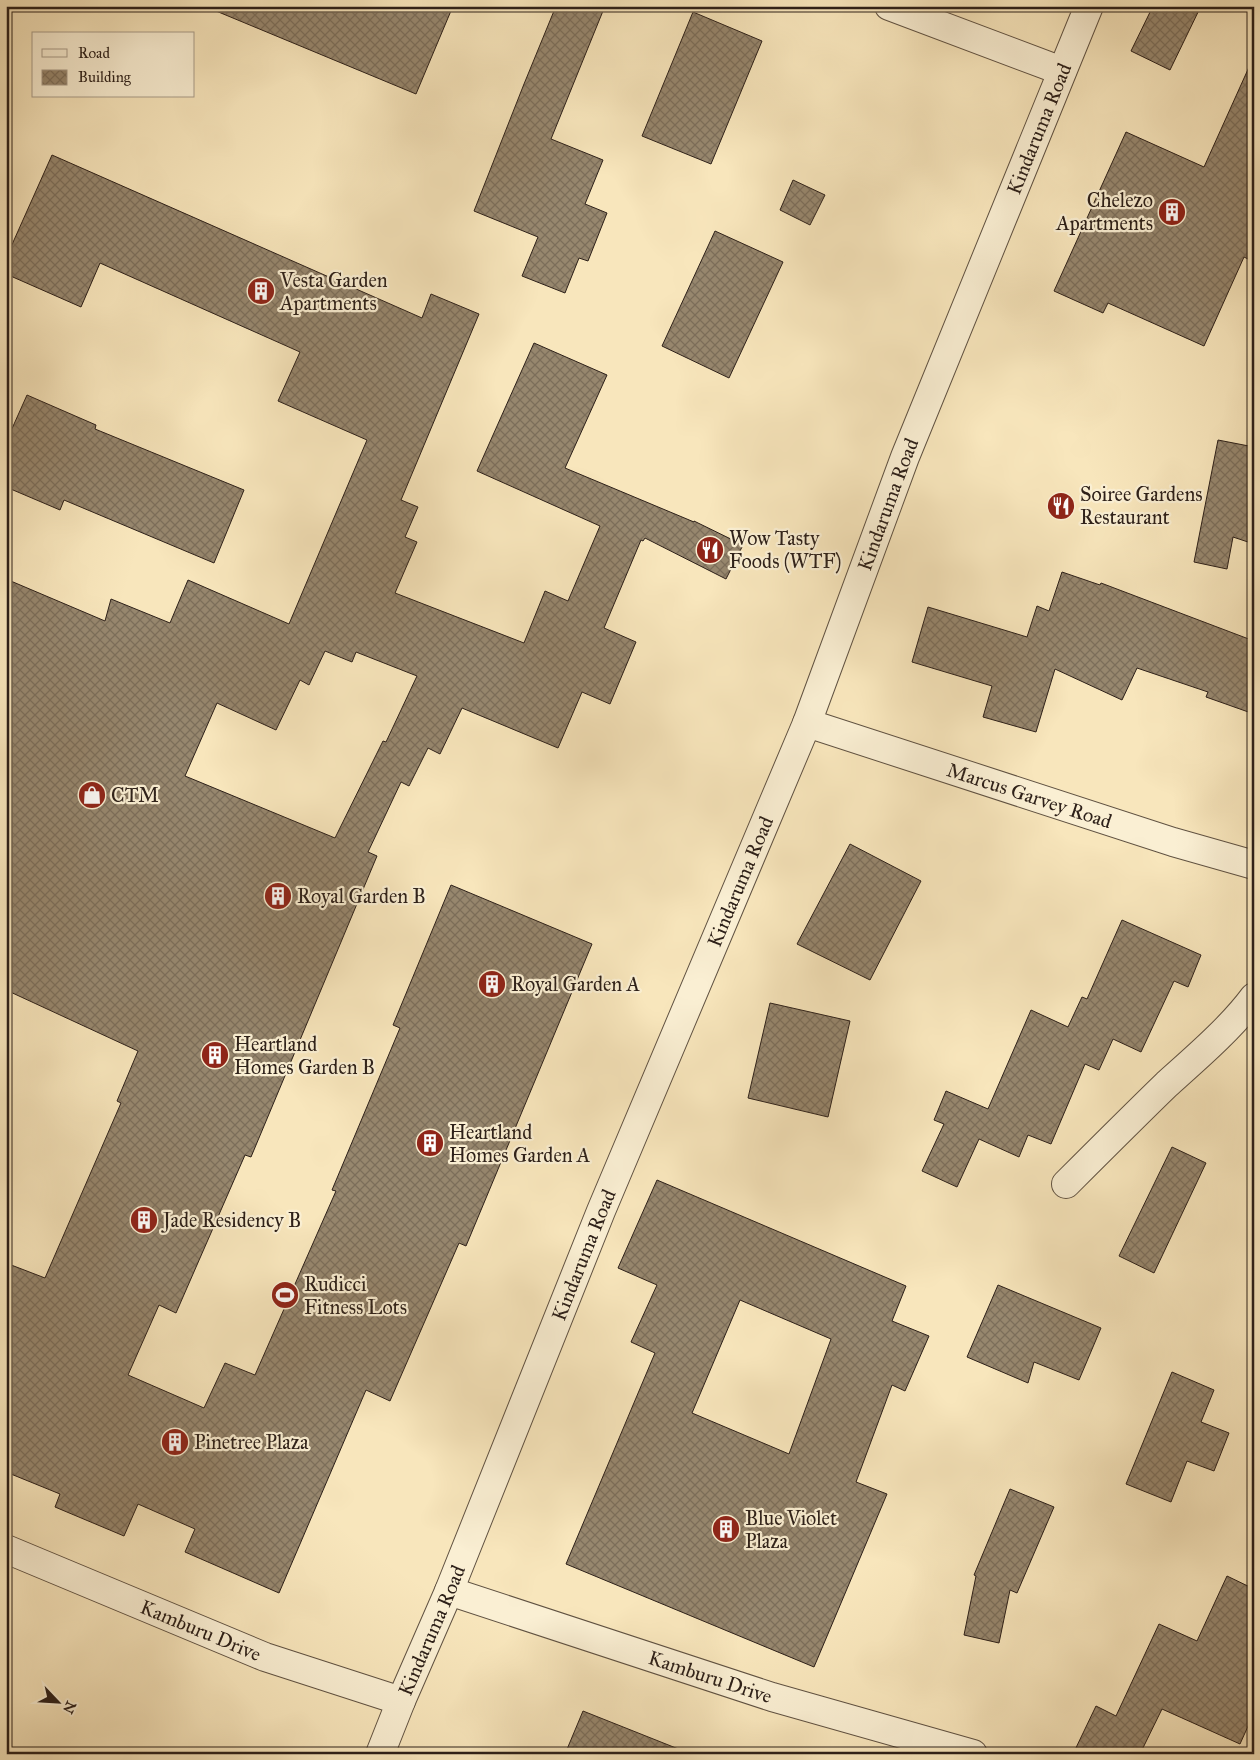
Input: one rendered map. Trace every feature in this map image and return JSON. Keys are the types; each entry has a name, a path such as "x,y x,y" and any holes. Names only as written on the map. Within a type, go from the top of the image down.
{"street":[{"path":"889,6 1062,71"},
{"name":"Kindaruma Road","path":"380,1754 449,1591 601,1211 807,723 905,457 1089,6"},
{"name":"Marcus Garvey Road","path":"807,723 1173,842 1254,865"},
{"path":"1066,1184 1204,1049 1254,997"},
{"name":"Kamburu Drive","path":"6,1549 265,1657 401,1701"},
{"name":"Kamburu Drive","path":"449,1591 772,1697 973,1754"}],"building":[{"path":"204,6 453,6 416,94"},
{"path":"556,6 605,6 551,139 603,160 585,204 607,213 588,261 579,258 565,293 522,276 538,237 474,211"},
{"path":"1153,6 1201,6 1170,70 1131,51"},
{"path":"693,12 762,41 711,164 642,136"},
{"name":"Chelezo Apartments","path":"1254,56 1254,262 1244,257 1204,346 1108,303 1103,313 1054,291 1126,132 1204,167"},
{"path":"52,155 422,318 431,294 479,314 401,500 418,507 405,537 417,542 395,593 524,643 545,591 568,601 600,526 477,471 534,343 607,375 565,468 694,521 743,545 726,579 645,538 643,541 641,540 604,628 636,642 610,704 582,692 558,748 462,708 440,754 428,748 409,786 401,782 368,852 377,856 251,1157 245,1155 176,1313 159,1305 128,1375 204,1408 225,1363 255,1375 336,1191 332,1190 400,1028 393,1025 451,885 592,944 466,1246 459,1243 390,1401 366,1390 279,1593 185,1552 195,1529 138,1504 124,1536 55,1507 60,1494 6,1472 6,1263 45,1278 121,1103 117,1101 138,1051 6,990 6,579 105,621 111,599 170,623 188,580 289,624 367,440 278,401 300,352 100,263 81,307 6,274 6,258","holes":["325,651 352,662 356,652 417,676 386,742 383,741 335,838 185,776 217,703 276,730 300,680 309,685"]},
{"path":"793,180 825,195 810,225 780,210"},
{"path":"715,231 783,262 729,378 662,346"},
{"path":"27,395 96,425 95,429 244,490 214,563 64,500 60,510 6,487 6,442"},
{"path":"1218,440 1254,447 1254,544 1233,537 1227,569 1194,562"},
{"path":"1062,572 1100,585 1101,583 1254,641 1254,714 1206,697 1208,692 1137,668 1122,700 1055,669 1036,732 983,717 992,686 912,662 928,607 1027,637 1037,606 1049,611"},
{"path":"850,844 921,881 870,980 797,944"},
{"path":"1122,920 1201,955 1188,987 1174,981 1141,1052 1113,1039 1099,1070 1085,1064 1051,1144 1028,1135 1019,1157 979,1139 957,1187 922,1171 944,1124 934,1120 946,1091 988,1109 1031,1010 1068,1027 1082,997 1087,999"},
{"path":"770,1003 850,1021 828,1117 748,1098"},
{"path":"1172,1147 1206,1163 1154,1273 1119,1256"},
{"path":"657,1180 906,1286 892,1321 929,1336 905,1391 892,1385 856,1482 887,1494 814,1667 566,1564 655,1353 631,1342 657,1285 618,1268","holes":["740,1300 831,1339 789,1454 692,1413"]},
{"path":"998,1285 1101,1328 1079,1380 1034,1362 1028,1383 967,1357"},
{"path":"1172,1372 1214,1390 1201,1422 1229,1433 1214,1471 1187,1461 1171,1502 1126,1484"},
{"path":"1010,1489 1054,1507 1017,1593 1010,1590 999,1643 964,1635 976,1576 974,1575"},
{"path":"1227,1576 1254,1589 1254,1713 1240,1744 1162,1709 1140,1754 1073,1754 1096,1706 1116,1716 1159,1624 1197,1641"},
{"path":"583,1711 686,1752 685,1754 565,1754"}],"place":[{"name":"Chelezo Apartments","path":"1172,212"},
{"name":"Vesta Garden Apartments","path":"261,291"},
{"name":"Soiree Gardens Restaurant","path":"1061,506"},
{"name":"Wow Tasty Foods (WTF)","path":"710,550"},
{"name":"CTM","path":"92,795"},
{"name":"Royal Garden B","path":"278,896"},
{"name":"Royal Garden A","path":"492,984"},
{"name":"Heartland Homes Garden B","path":"215,1055"},
{"name":"Heartland Homes Garden A","path":"430,1143"},
{"name":"Jade Residency B","path":"144,1220"},
{"name":"Rudicci Fitness Lots","path":"285,1295"},
{"name":"Pinetree Plaza","path":"175,1442"},
{"name":"Blue Violet Plaza","path":"726,1529"}]}
